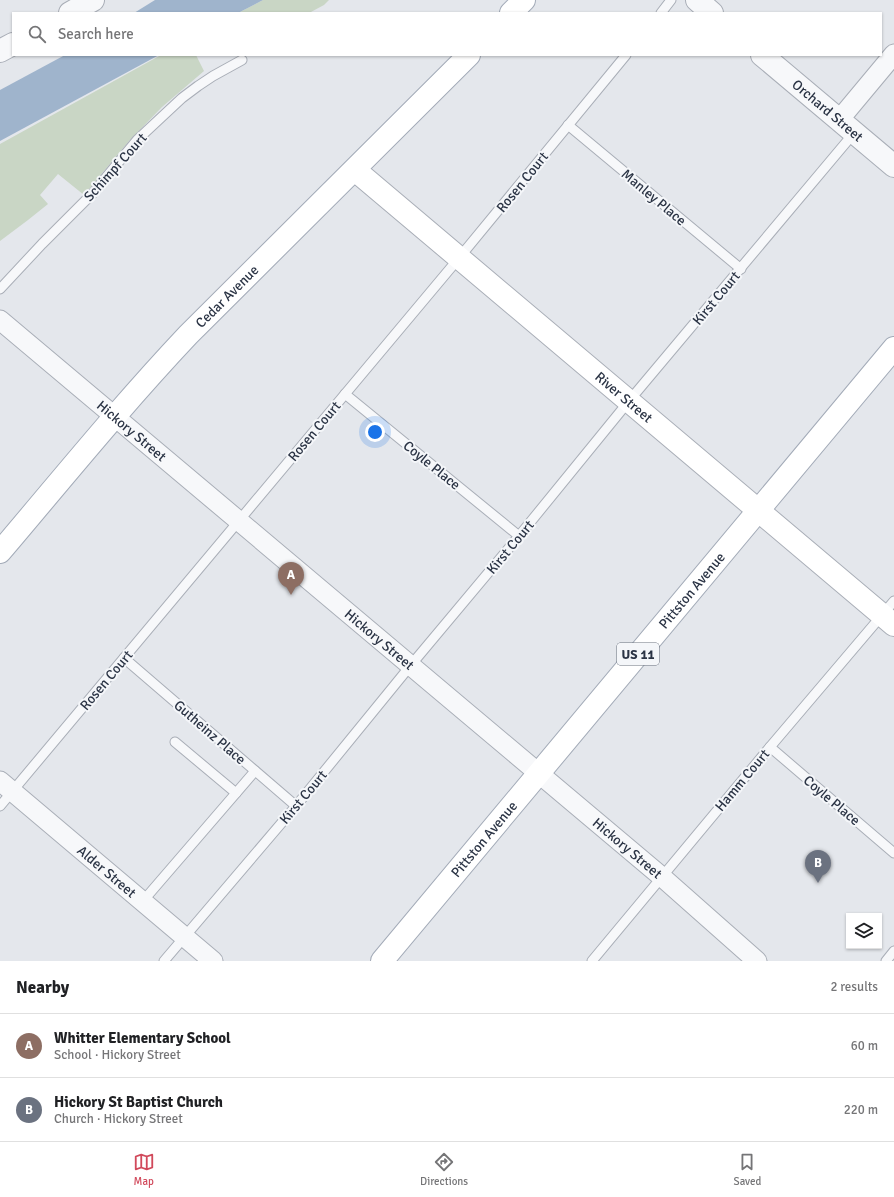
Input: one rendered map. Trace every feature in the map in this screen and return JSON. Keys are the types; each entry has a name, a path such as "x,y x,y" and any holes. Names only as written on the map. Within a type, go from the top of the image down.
{"main road":[{"path":"512,12 524,0"},
{"name":"Cedar Avenue","path":"0,552 114,416 184,339 468,56"},
{"name":"River Street","path":"354,170 758,510 890,614"},
{"name":"Pittston Avenue","path":"382,961 894,348"}],"street":[{"path":"72,12 94,0"},
{"path":"697,0 711,12"},
{"path":"0,51 12,45"},
{"path":"847,126 894,54"},
{"name":"Orchard Street","path":"763,56 894,166"},
{"name":"Hickory Street","path":"0,320 662,877 757,961"},
{"name":"Alder Street","path":"6,786 213,961"}],"lane":[{"path":"662,12 671,0"},
{"name":"Rosen Court","path":"0,806 6,786 124,658 459,258 625,56"},
{"name":"Schimpf Court","path":"0,289 93,193 142,135 182,98 213,76 242,60"},
{"name":"Manley Place","path":"568,126 741,269"},
{"name":"Kirst Court","path":"164,961 296,806 629,401 741,269 847,126"},
{"name":"Coyle Place","path":"345,394 519,536"},
{"name":"Hamm Court","path":"592,961 770,747 890,614"},
{"name":"Gutheinz Place","path":"124,658 296,806"},
{"path":"175,742 236,793"},
{"name":"Coyle Place","path":"770,747 894,852"},
{"path":"143,901 255,771"},
{"path":"886,961 894,951"}],"green space":[{"path":"263,0 329,0 324,5 311,12 240,12"},
{"path":"159,56 196,56 204,71 162,107 129,141 84,195 58,174 40,195 48,204 0,241 0,144"}],"water":[{"path":"155,0 263,0 240,12 136,12"},
{"path":"63,56 157,56 0,141 0,90"}],"place":[{"name":"Whitter Elementary School","path":"291,595"},
{"name":"Hickory St Baptist Church","path":"818,883"}]}
